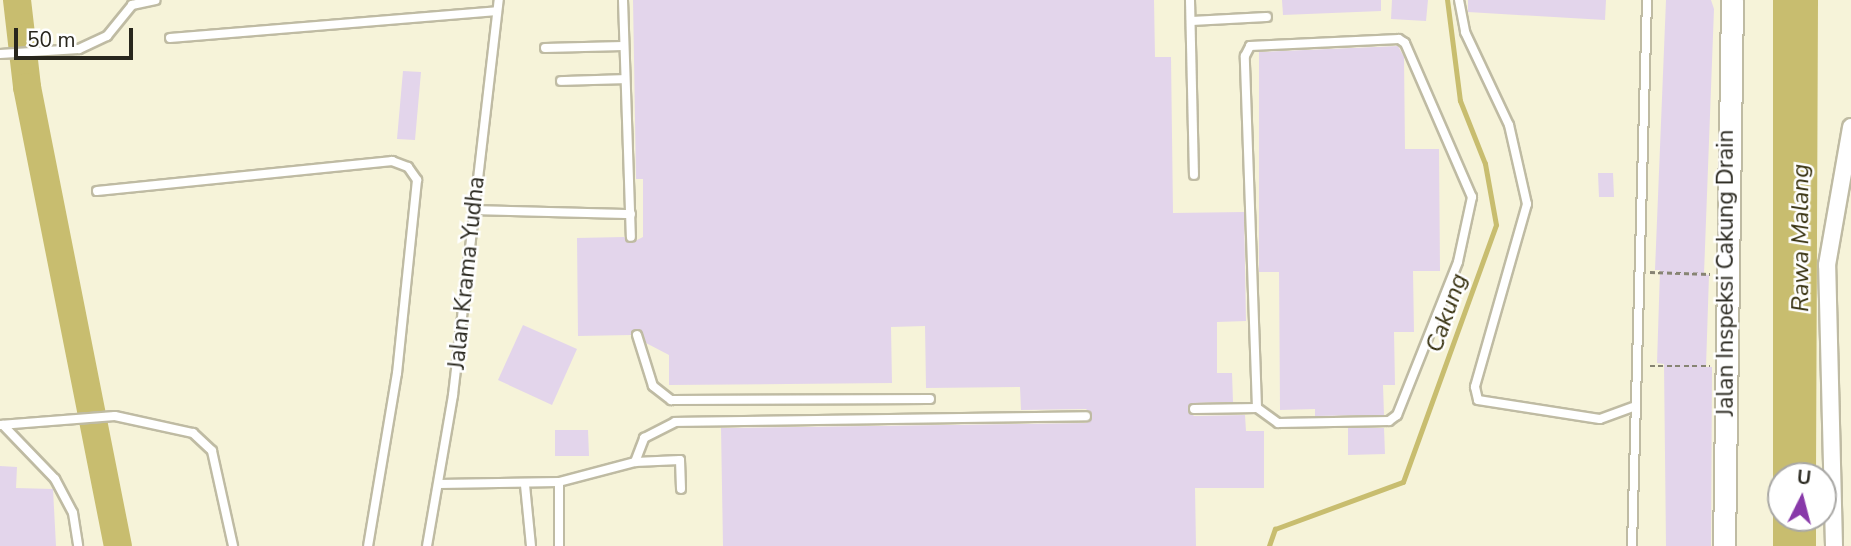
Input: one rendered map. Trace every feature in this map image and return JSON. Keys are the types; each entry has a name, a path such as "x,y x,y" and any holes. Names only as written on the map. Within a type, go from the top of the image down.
{"street":[{"name":"Jalan Inspeksi Cakung Drain","path":"1724,546 1724,274 1732,0"},
{"path":"1834,546 1827,265 1851,127"}],"lane":[{"path":"0,54 79,49 107,36 132,5 155,0"},
{"name":"Jalan Krama Yudha","path":"427,546 439,484 475,211 499,0"},
{"path":"623,0 631,237"},
{"path":"1190,0 1194,175"},
{"path":"1459,0 1465,32 1508,125 1527,204 1475,387 1478,400 1600,419 1633,407"},
{"path":"1632,546 1634,366 1647,0"},
{"path":"170,38 497,11"},
{"path":"1191,21 1267,17"},
{"path":"1194,409 1257,408 1278,423 1389,421 1397,415 1458,262 1472,197 1399,39 1267,41 1250,46 1245,56 1257,408"},
{"path":"545,48 623,46"},
{"path":"561,81 624,79"},
{"path":"97,191 392,161 408,167 418,180 402,331 368,546"},
{"path":"475,211 631,214"},
{"path":"637,335 653,386 671,400 930,399"},
{"path":"2,425 115,416 193,433 212,451 233,546"},
{"path":"635,461 644,438 675,422 1086,416"},
{"path":"2,425 55,479 73,513 78,546"},
{"path":"439,484 525,485 559,482 635,461 680,460 681,489"},
{"path":"559,482 559,546"},
{"path":"525,485 531,546"}],"path":[{"path":"1637,271 1724,274"},
{"path":"1634,366 1724,366"}],"water":[{"name":"Rawa Malang","path":"1773,0 1818,0 1816,462 1773,462"},
{"path":"1773,532 1816,532 1816,546 1773,546"}],"building":[{"path":"633,0 1154,0 1155,57 1171,57 1173,213 1244,212 1246,321 1217,322 1217,373 1232,373 1233,402 1193,403 1188,410 1194,416 1245,415 1246,431 1264,431 1264,488 1195,488 1196,546 723,546 721,428 1086,423 1092,415 1086,409 1021,410 1020,387 926,388 925,326 891,327 892,383 669,385 669,355 646,343 641,330 631,335 578,336 577,238 624,237 631,243 643,237 643,179 636,179"},
{"path":"1282,0 1381,0 1381,11 1283,15"},
{"path":"1392,0 1428,0 1426,21 1391,19"},
{"path":"1468,0 1606,0 1605,20 1468,12"},
{"path":"1666,0 1711,0 1714,9 1704,274 1709,275 1706,367 1712,367 1711,546 1666,546 1664,364 1657,363 1660,270 1655,270"},
{"path":"1398,46 1404,57 1405,149 1439,149 1440,271 1413,271 1414,332 1394,332 1395,385 1383,385 1384,415 1315,416 1315,409 1280,410 1279,272 1259,272 1259,52"},
{"path":"403,71 421,72 415,140 397,139"},
{"path":"1598,173 1613,173 1614,197 1599,197"},
{"path":"523,325 577,349 552,405 498,380"},
{"path":"1348,428 1384,428 1385,454 1348,455"},
{"path":"555,430 588,430 589,456 555,456"},
{"path":"0,466 17,467 16,488 53,489 56,546 0,546"}],"waterway":[{"path":"17,0 27,87 118,546"},
{"name":"Cakung","path":"1269,546 1275,529 1403,482 1496,225 1485,164 1460,101 1447,0"}]}
